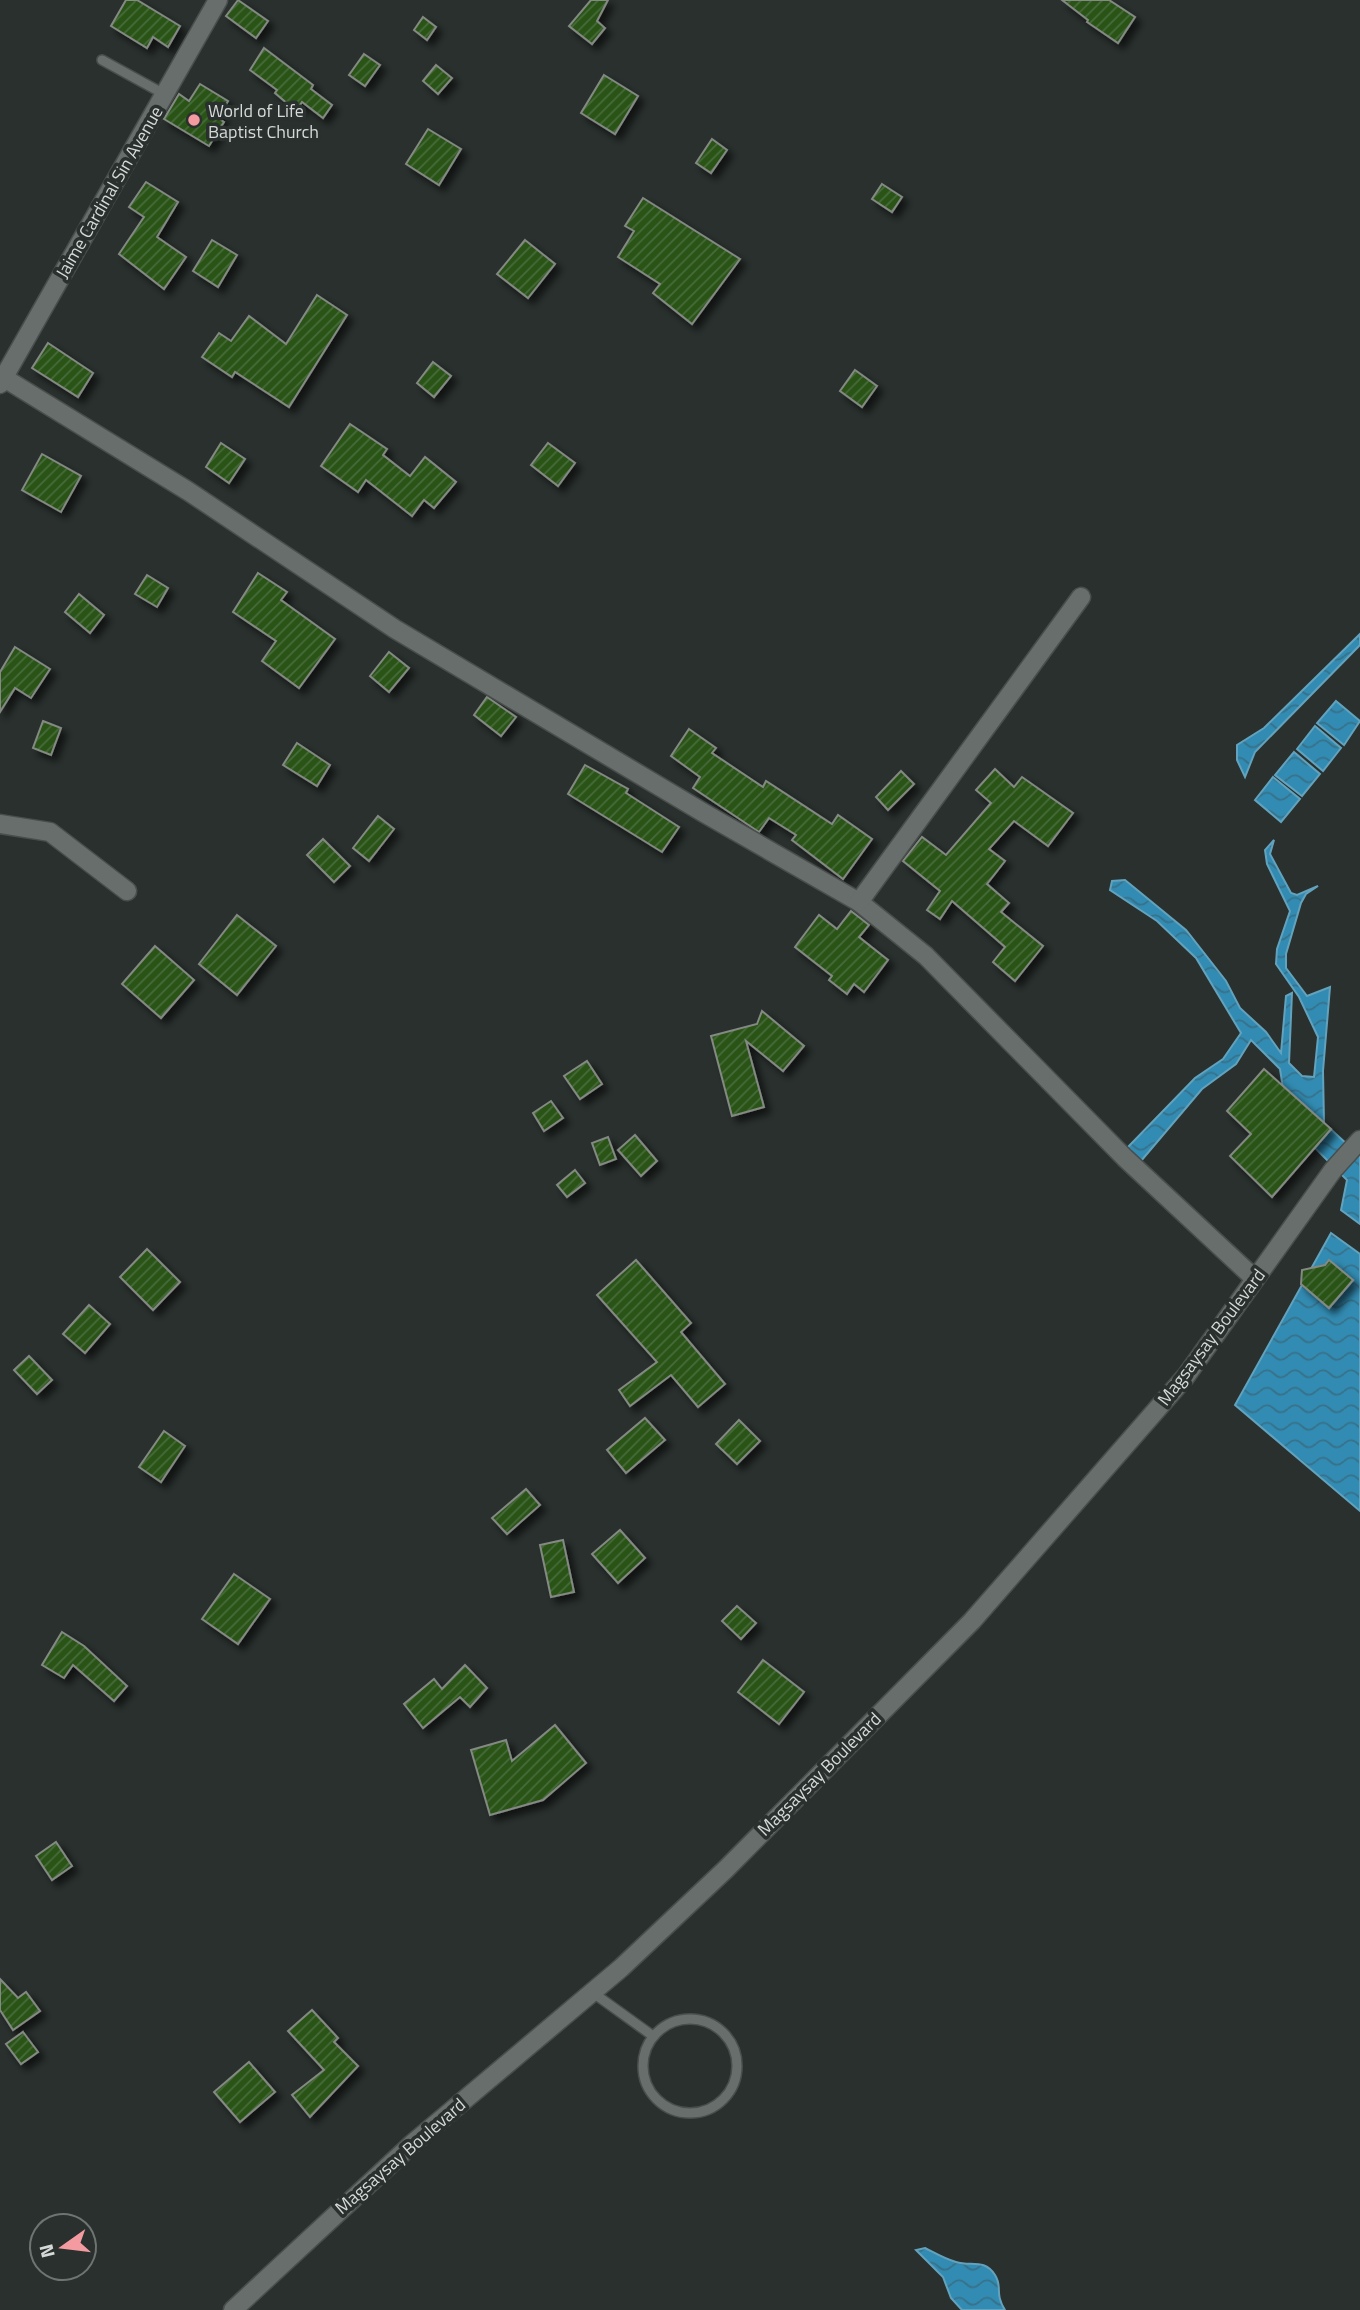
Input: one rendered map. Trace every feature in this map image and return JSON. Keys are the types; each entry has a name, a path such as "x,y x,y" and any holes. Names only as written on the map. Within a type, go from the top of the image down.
{"street":[{"name":"Jaime Cardinal Sin Avenue","path":"2,381 218,0"},
{"path":"2,381 188,491 395,629 859,902 926,956 1125,1157 1254,1278"},
{"path":"859,902 1081,597"},
{"path":"0,824 50,832 127,891"},
{"name":"Magsaysay Boulevard","path":"233,2310 412,2144 592,1992 726,1869 972,1621 1186,1376 1333,1170 1360,1140"}],"lane":[{"path":"102,60 164,94"},
{"path":"592,1992 653,2036"},
{"path":"690,2018 704,2020 722,2031 734,2049 737,2063 736,2077 722,2101 710,2109 683,2113 657,2101 649,2090 642,2062 653,2036 663,2026 690,2018"}],"water":[{"path":"1360,634 1360,645 1255,752 1245,777 1237,760 1237,745 1264,728"},
{"path":"1336,701 1360,721 1344,745 1317,723"},
{"path":"1315,726 1341,748 1323,771 1297,749"},
{"path":"1294,752 1320,774 1302,796 1275,775"},
{"path":"1273,777 1300,799 1281,822 1255,800"},
{"path":"1274,840 1270,854 1291,893 1297,895 1318,886 1306,894 1301,903 1286,954 1286,968 1307,996 1330,987 1323,1071 1324,1123 1360,1156 1360,1224 1341,1210 1347,1180 1288,1121 1280,1069 1251,1040 1236,1064 1202,1089 1141,1161 1127,1148 1195,1078 1223,1059 1241,1033 1196,958 1157,921 1110,890 1112,881 1125,880 1186,930 1226,981 1240,1008 1266,1032 1281,1053 1286,996 1292,993 1289,1063 1302,1076 1314,1077 1318,1037 1299,997 1276,964 1277,949 1290,911 1267,864 1265,850"},
{"path":"1331,1233 1360,1254 1360,1511 1235,1405"},
{"path":"925,2248 952,2261 986,2266 997,2279 1005,2310 962,2310 951,2298 943,2277 916,2250"}],"building":[{"path":"126,0 137,0 180,26 168,47 153,37 147,48 111,26"},
{"path":"238,0 268,21 256,38 226,16"},
{"path":"591,0 608,0 597,21 605,28 592,44 569,26"},
{"path":"1062,0 1109,0 1135,17 1118,43 1087,22 1088,20"},
{"path":"423,17 436,27 427,40 414,30"},
{"path":"264,48 313,85 311,89 332,105 323,118 302,102 296,111 275,93 277,90 250,70"},
{"path":"364,54 380,65 365,86 349,75"},
{"path":"436,65 452,78 438,94 423,81"},
{"path":"604,75 638,96 615,134 581,113"},
{"name":"World of Life Baptist Church","path":"200,84 228,101 218,118 224,122 209,146 164,119 179,94 189,101"},
{"path":"428,129 461,149 439,185 406,164"},
{"path":"712,139 727,150 711,173 696,163"},
{"path":"146,182 178,202 157,237 186,257 164,289 119,254 144,217 129,207"},
{"path":"882,184 902,197 892,212 872,199"},
{"path":"643,198 740,259 692,324 653,293 660,284 618,257 634,231 625,226"},
{"path":"212,240 237,255 218,287 193,271"},
{"path":"525,240 555,264 528,298 497,274"},
{"path":"317,295 347,315 289,407 235,372 232,377 202,357 219,333 231,341 249,316 286,344"},
{"path":"48,343 93,373 78,397 32,368"},
{"path":"433,362 451,376 434,397 417,383"},
{"path":"855,370 877,386 862,407 840,391"},
{"path":"350,424 387,449 383,455 410,476 425,457 456,482 434,508 424,500 412,516 366,480 358,492 321,466"},
{"path":"221,443 245,459 229,483 206,467"},
{"path":"548,443 575,463 558,486 531,465"},
{"path":"42,454 81,476 61,512 22,490"},
{"path":"258,573 287,592 281,600 335,639 299,688 262,661 276,641 233,612"},
{"path":"147,575 168,588 157,607 135,594"},
{"path":"79,594 104,615 90,633 65,612"},
{"path":"15,647 50,669 31,698 15,688 0,712 0,672"},
{"path":"389,652 409,668 389,692 370,676"},
{"path":"487,697 516,717 501,736 474,715"},
{"path":"43,721 61,728 51,755 33,748"},
{"path":"689,729 716,748 712,753 763,787 766,781 832,824 838,815 872,839 843,879 792,840 796,835 769,818 759,832 693,788 700,777 671,756"},
{"path":"297,743 330,765 317,786 283,765"},
{"path":"585,765 628,789 626,793 679,827 662,852 568,794"},
{"path":"995,769 1014,787 1022,777 1073,813 1048,846 1014,821 989,849 1005,861 987,884 1009,903 1001,912 1043,946 1015,981 993,962 1005,947 952,901 940,919 927,910 940,891 903,861 922,837 946,855 991,803 976,790"},
{"path":"901,771 914,784 888,810 876,797"},
{"path":"378,816 394,829 369,861 353,848"},
{"path":"323,839 350,866 334,882 307,855"},
{"path":"851,911 869,925 859,937 888,960 864,992 854,984 847,994 829,980 832,976 795,947 819,915 837,929"},
{"path":"237,915 276,946 237,995 199,964"},
{"path":"155,946 194,980 161,1018 122,984"},
{"path":"762,1011 804,1046 783,1071 746,1041 764,1107 732,1116 711,1036 757,1024"},
{"path":"587,1061 602,1084 580,1099 564,1076"},
{"path":"1264,1069 1331,1129 1272,1197 1230,1156 1251,1134 1227,1111"},
{"path":"551,1101 563,1118 544,1131 533,1113"},
{"path":"635,1135 657,1161 641,1176 618,1150"},
{"path":"608,1137 616,1159 600,1165 592,1143"},
{"path":"575,1170 585,1183 567,1197 557,1185"},
{"path":"147,1249 180,1282 153,1310 120,1277"},
{"path":"636,1260 691,1323 681,1332 725,1384 698,1407 671,1375 630,1406 619,1390 657,1362 597,1295"},
{"path":"1329,1260 1353,1280 1329,1308 1301,1284 1302,1270 1325,1265"},
{"path":"89,1305 110,1324 85,1353 63,1334"},
{"path":"29,1356 52,1380 37,1394 14,1370"},
{"path":"645,1418 665,1440 626,1473 607,1450"},
{"path":"739,1420 760,1441 737,1464 716,1444"},
{"path":"164,1431 185,1446 161,1482 139,1467"},
{"path":"526,1489 540,1505 507,1534 492,1518"},
{"path":"620,1530 645,1558 618,1583 592,1554"},
{"path":"563,1540 574,1592 551,1597 540,1545"},
{"path":"234,1574 270,1599 238,1644 202,1619"},
{"path":"737,1606 756,1623 741,1639 722,1621"},
{"path":"62,1632 84,1646 127,1686 114,1701 73,1665 64,1678 42,1665"},
{"path":"763,1660 804,1692 779,1724 738,1692"},
{"path":"465,1665 487,1688 470,1707 460,1697 423,1728 404,1704 434,1679 442,1689"},
{"path":"555,1725 586,1763 543,1800 490,1815 471,1750 506,1740 512,1761"},
{"path":"56,1842 72,1866 52,1880 36,1856"},
{"path":"0,1979 18,1998 26,1992 40,2011 13,2030 0,2010"},
{"path":"312,2010 338,2038 334,2042 358,2066 310,2117 292,2095 324,2070 288,2031"},
{"path":"23,2032 38,2052 21,2064 6,2044"},
{"path":"249,2062 275,2092 240,2122 214,2092"}],"place":[{"name":"World of Life Baptist Church","path":"194,120"}]}
